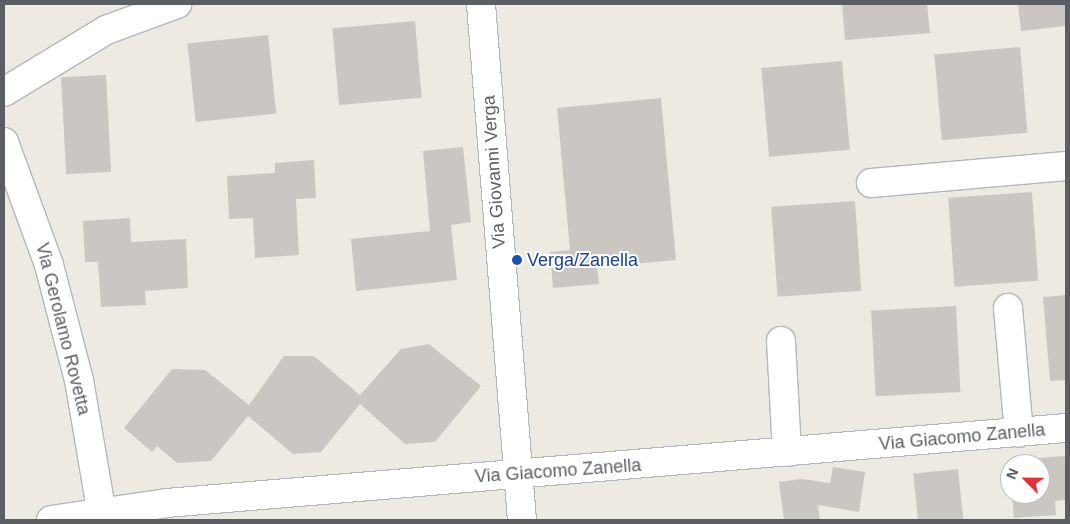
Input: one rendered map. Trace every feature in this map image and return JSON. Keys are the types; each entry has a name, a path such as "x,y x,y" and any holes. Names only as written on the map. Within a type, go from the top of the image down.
{"street":[{"path":"4,92 106,30 177,4"},
{"name":"Via Giovanni Verga","path":"481,4 522,520"},
{"name":"Via Gerolamo Rovetta","path":"4,142 49,265 78,380 103,516"},
{"path":"872,183 1066,166"},
{"path":"1008,308 1019,433"},
{"path":"781,341 788,452"},
{"name":"Via Giacomo Zanella","path":"51,520 517,476 1066,428"}],"building":[{"path":"842,4 927,4 930,33 845,40"},
{"path":"1018,4 1066,4 1066,26 1021,31"},
{"path":"415,21 422,98 339,105 332,28"},
{"path":"268,35 276,114 196,122 187,43"},
{"path":"1020,47 1027,133 942,140 934,54"},
{"path":"842,61 850,150 769,157 761,68"},
{"path":"106,75 111,172 66,174 61,77"},
{"path":"661,98 676,260 597,267 599,284 553,288 550,252 570,250 557,108"},
{"path":"463,147 471,222 451,225 457,280 356,291 351,239 430,231 423,151"},
{"path":"314,160 316,198 296,199 299,255 255,258 253,218 229,219 227,176 275,173 275,163"},
{"path":"1032,192 1038,281 954,287 948,198"},
{"path":"855,201 861,291 777,297 771,207"},
{"path":"130,218 131,242 186,239 188,288 145,291 146,305 101,307 98,262 85,262 83,221"},
{"path":"1066,295 1066,380 1050,381 1043,297"},
{"path":"956,306 961,392 876,396 871,310"},
{"path":"429,344 481,386 435,442 405,444 360,404 321,452 293,454 248,416 211,461 177,463 157,446 152,452 124,428 172,369 205,370 249,405 284,356 314,356 360,395 401,349"},
{"path":"1066,456 1066,500 1055,501 1056,515 1014,518 1013,504 1050,504 1050,457"},
{"path":"833,467 865,472 859,512 818,505 820,520 784,520 779,482 802,479 830,483"},
{"path":"958,469 963,520 918,520 913,474"}],"place":[{"name":"Verga/Zanella","path":"517,260"}]}
